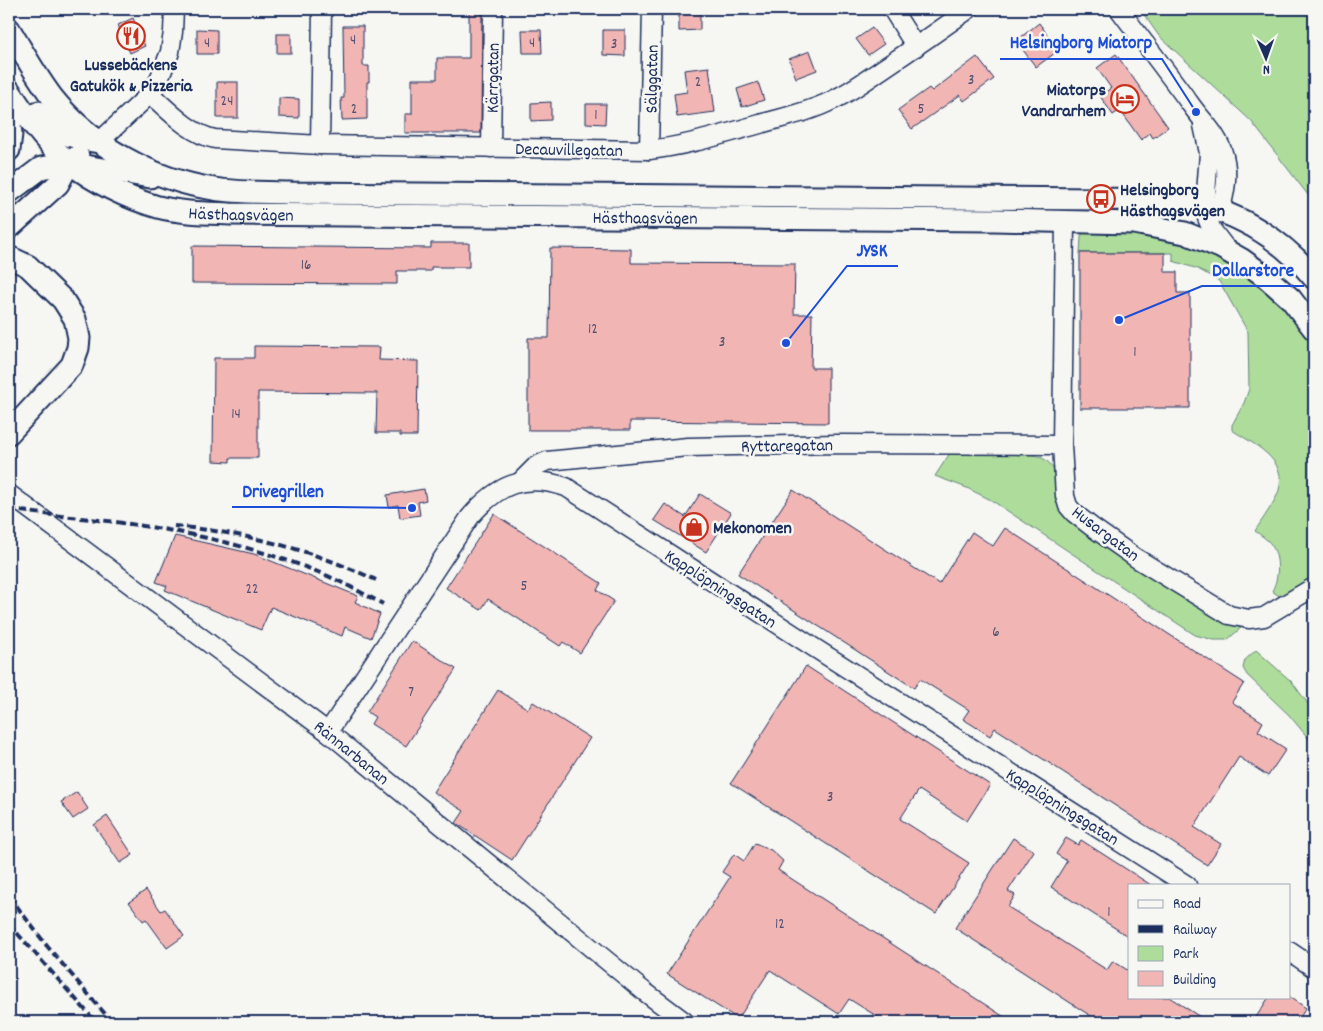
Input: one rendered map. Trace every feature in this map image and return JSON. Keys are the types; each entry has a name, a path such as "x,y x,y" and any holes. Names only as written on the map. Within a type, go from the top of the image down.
{"main road":[{"path":"9,29 52,97 68,115 99,142"},
{"path":"9,84 60,132 68,136 99,142"},
{"name":"Hästhagsvägen","path":"9,90 29,119 69,163 106,187 160,207 190,212 239,214 1065,221 1134,224 1162,228 1196,237 1228,252 1266,277 1291,300 1314,329"},
{"path":"9,114 11,134 9,150"},
{"path":"9,228 58,184 69,163 99,142"},
{"name":"Hästhagsvägen","path":"99,142 152,172 195,186 238,192 1177,201 1244,221 1272,238 1295,257 1314,278"},
{"path":"9,192 41,168 69,163 195,186"},
{"path":"1162,228 1211,212"},
{"path":"9,256 28,266 63,300 75,319 79,338 78,348 72,365 9,433"}],"street":[{"path":"99,142 150,94 158,82 170,52 174,9"},
{"path":"320,145 322,9"},
{"name":"Kärrgatan","path":"491,148 493,9"},
{"name":"Sälggatan","path":"649,150 652,9"},
{"path":"892,9 916,47"},
{"name":"Decauvillegatan","path":"150,94 194,130 208,138 246,142 320,145 649,150 678,147 799,113 831,101 916,47 969,9"},
{"path":"1119,9 1196,112 1216,135 1224,155 1226,188 1211,212 1218,240 1228,252"},
{"name":"Husargatan","path":"1065,221 1062,446 1065,496 1068,506 1074,513 1136,558 1216,608 1242,619 1256,619 1270,614 1314,587"},
{"name":"Ryttaregatan","path":"520,482 536,466 547,462 688,447 837,444 1062,446"},
{"name":"Kapplöpningsgatan","path":"328,732 470,518 484,502 499,491 520,482 549,481 566,487 1185,884"},
{"name":"Rännarbanan","path":"9,494 328,732 645,992 685,1022"},
{"path":"1290,952 1314,968"}],"green space":[{"path":"1140,9 1314,9 1314,216 1309,204 1311,199 1251,121 1159,36"},
{"path":"1089,230 1165,237 1228,261 1260,283 1287,310 1314,346 1314,578 1282,598 1272,591 1275,585 1278,565 1275,551 1268,541 1255,531 1272,505 1279,490 1280,479 1278,470 1274,461 1267,454 1232,430 1232,425 1249,389 1248,332 1219,281 1198,269 1173,261 1173,253 1080,253 1081,237 1083,232"},
{"path":"950,453 1035,455 1049,462 1054,472 1058,506 1073,525 1218,619 1241,628 1227,640 1214,640 1195,635 991,500 967,488 935,476"},
{"path":"1256,650 1292,682 1314,712 1314,745 1289,715 1247,675 1243,668 1245,660"}],"building":[{"path":"469,9 482,9 481,133 405,133 405,114 412,114 412,79 437,79 437,58 469,58"},
{"path":"679,13 700,13 700,30 679,31"},
{"name":"Lussebäckens Gatukök & Pizzeria","path":"133,18 145,46 130,53 118,25"},
{"path":"1039,23 1049,37 1045,39 1055,53 1036,67 1016,41"},
{"path":"343,26 363,26 363,66 369,66 367,119 342,120 341,98 344,98"},
{"path":"872,28 884,44 868,55 856,39"},
{"path":"197,29 217,30 217,54 197,54"},
{"path":"522,30 541,30 542,53 523,53"},
{"path":"603,30 625,30 625,56 603,55"},
{"path":"277,34 291,34 291,53 277,53"},
{"path":"810,51 817,70 796,78 789,59"},
{"name":"Miatorps Vandrarhem","path":"1116,54 1168,127 1153,138 1150,133 1141,140 1120,110 1113,115 1100,96 1111,88 1097,68"},
{"path":"977,57 994,79 964,101 960,95 912,129 898,110 929,88 932,91"},
{"path":"709,67 715,112 677,117 674,94 687,92 684,70"},
{"path":"217,82 238,82 238,118 217,118"},
{"path":"758,82 764,100 742,107 737,89"},
{"path":"279,98 299,99 299,118 279,117"},
{"path":"551,102 551,120 531,121 531,103"},
{"path":"586,104 606,104 605,124 586,123"},
{"path":"431,243 469,243 469,267 431,267 431,271 397,271 397,284 192,283 192,246 431,248"},
{"path":"550,248 631,249 631,263 795,264 794,314 812,314 811,368 828,368 828,423 630,421 630,430 528,430 528,338 549,338"},
{"path":"1080,253 1165,253 1165,272 1177,272 1177,293 1190,293 1190,408 1080,408"},
{"path":"254,346 380,347 379,360 418,361 417,436 400,436 400,433 376,433 377,393 258,392 258,458 230,458 230,462 213,461 214,358 254,358"},
{"path":"424,489 426,500 418,502 420,515 400,518 398,505 389,507 387,495"},
{"path":"793,490 939,584 972,532 993,546 1005,528 1244,683 1232,702 1263,722 1258,731 1286,749 1268,776 1239,757 1194,827 1221,844 1207,865 995,728 990,736 963,719 969,710 920,679 914,688 738,574"},
{"path":"700,494 731,513 706,552 654,520 665,504 685,517"},
{"path":"494,514 601,583 597,590 614,601 580,653 563,642 560,646 488,599 481,610 446,588"},
{"path":"175,536 254,554 358,596 355,602 380,614 371,638 345,627 342,636 271,607 261,630 165,590 167,586 156,582"},
{"path":"412,641 456,669 406,746 371,724 375,717 367,712"},
{"path":"806,666 990,785 967,821 919,790 900,819 969,863 936,914 731,783"},
{"path":"498,690 528,709 533,702 590,738 512,860 456,823 464,811 433,792"},
{"path":"77,792 88,809 73,819 61,802"},
{"path":"107,816 133,855 120,863 94,825"},
{"path":"1013,838 1034,851 1008,891 1015,895 1008,907 1107,970 1113,961 1128,970 1128,998 1171,998 1208,1022 1100,1022 955,928"},
{"path":"1066,838 1078,845 1081,840 1149,884 1128,884 1128,936 1051,887 1067,861 1056,854"},
{"path":"755,843 771,850 783,861 778,870 1012,1022 886,1022 849,999 839,1014 770,970 738,1019 667,974 730,877 722,872 734,854 744,861"},
{"path":"146,890 161,911 165,909 184,936 167,948 146,919 143,921 129,902"},
{"path":"1290,997 1306,1008 1297,1022 1253,1022 1268,998"}],"railway":[{"path":"9,509 130,524 226,542 296,563 343,583 383,604"},
{"path":"174,526 227,533 278,544 327,559 376,580"},
{"path":"9,896 47,946 112,1022"},
{"path":"9,924 96,1022"}],"place":[{"name":"Lussebäckens Gatukök & Pizzeria","path":"131,36"},
{"name":"Miatorps Vandrarhem","path":"1125,99"},
{"name":"Helsingborg Miatorp","path":"1196,112"},
{"name":"Helsingborg Hästhagsvägen","path":"1101,199"},
{"name":"Dollarstore","path":"1119,320"},
{"name":"JYSK","path":"786,343"},
{"name":"Drivegrillen","path":"412,508"},
{"name":"Mekonomen","path":"694,527"}]}
